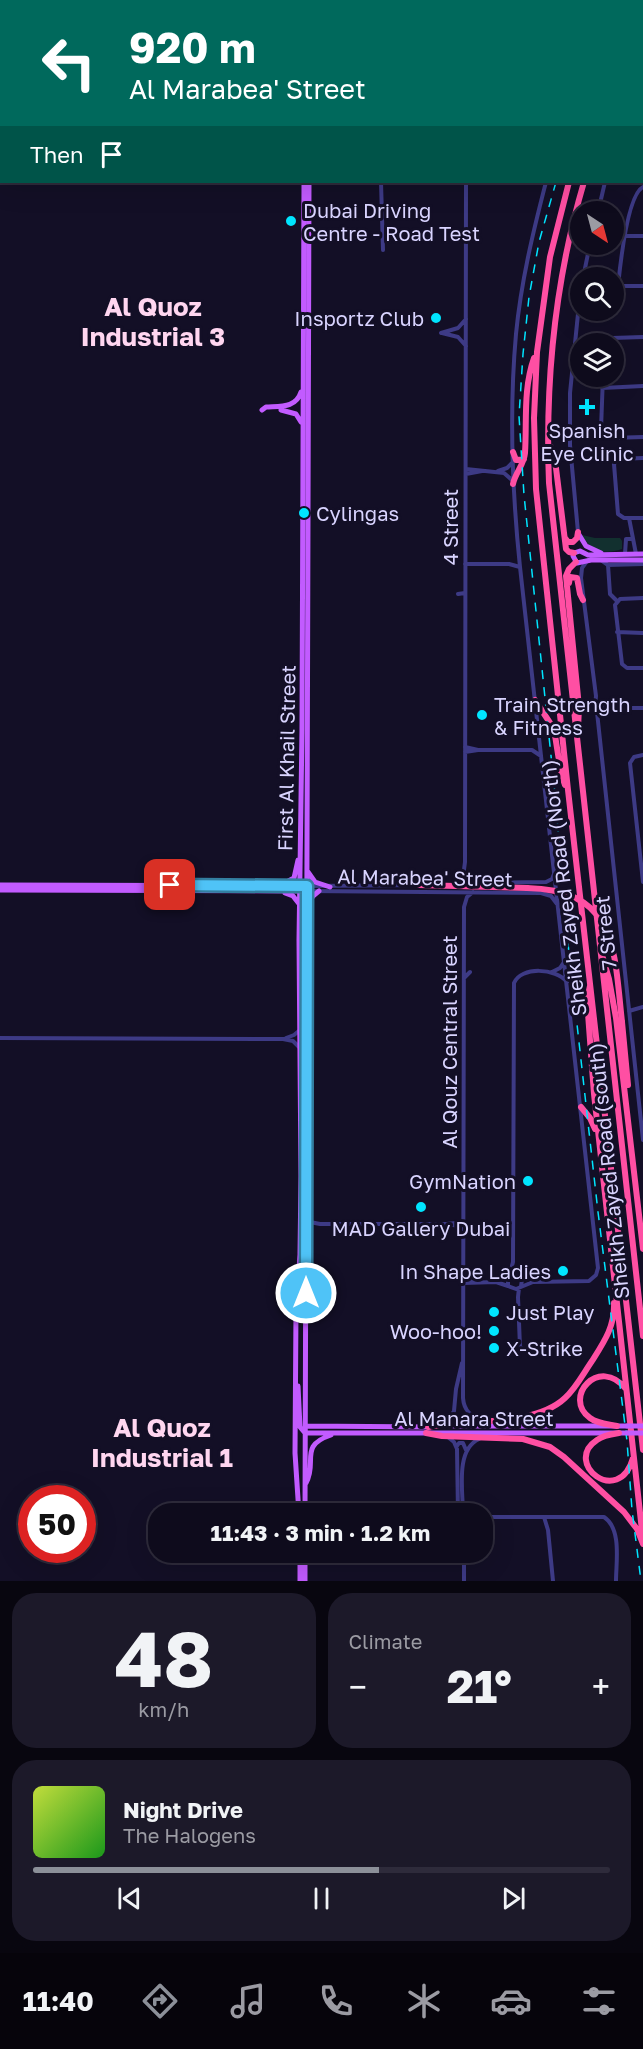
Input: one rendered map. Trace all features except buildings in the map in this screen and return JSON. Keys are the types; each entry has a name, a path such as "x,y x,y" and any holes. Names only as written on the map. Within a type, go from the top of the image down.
{"highway":[{"name":"Sheikh Zayed Road (North)","path":"568,183 550,257 537,352 534,436 537,506 643,1450"},
{"name":"Sheikh Zayed Road (south)","path":"586,183 581,192 566,256 556,316 548,440 550,505 643,1336"},
{"path":"513,482 524,459 527,394 531,366 537,352"},
{"path":"548,440 556,468 567,550 574,553"},
{"path":"513,452 516,460 524,459"},
{"path":"565,538 568,542 573,542 578,532"},
{"path":"576,562 567,573 579,712 576,736"},
{"path":"568,589 570,579 576,577 583,600"},
{"path":"535,700 554,729 561,777 568,790"},
{"path":"419,885 554,890 570,895 589,907 609,934 614,950 628,1084 627,1106"},
{"path":"600,951 608,973 613,1001 643,1249"},
{"path":"590,984 587,1000 602,1167 643,1542"},
{"path":"581,1107 593,1123 602,1167"},
{"path":"638,1205 643,1221"},
{"path":"427,1430 446,1424 517,1418 540,1413 558,1404 572,1390 612,1326 615,1310 613,1266"},
{"path":"618,1429 588,1416 582,1407 582,1392 588,1382 602,1376 617,1380 627,1391"},
{"path":"618,1429 598,1438 591,1444 586,1459 589,1470 602,1480 614,1480 627,1471 634,1454"},
{"path":"427,1430 442,1436 529,1439 555,1450 624,1512 637,1529 643,1542"}],"main road":[{"name":"First Al Khail Street","path":"304,183 301,853 304,889"},
{"name":"First Al Khail Street","path":"305,1503 296,1378 296,1309 300,1255 303,906 307,872 309,183"},
{"path":"262,410 293,404 299,397 303,384"},
{"path":"281,410 296,414 303,425"},
{"path":"578,532 586,546 606,554"},
{"path":"643,554 588,555 580,551 574,553 573,558 576,562 643,560"},
{"path":"301,853 294,878 279,889 294,897 303,906 320,891"},
{"path":"307,872 315,882 330,886"},
{"name":"Al Marabea' Street","path":"1,887 304,889"},
{"name":"First Al Khail Street","path":"298,1503 295,1468 305,1413 303,906"},
{"path":"296,1378 301,1431"},
{"path":"305,1413 311,1421 320,1426"},
{"name":"Al Manara Street","path":"301,1431 320,1426 427,1430"},
{"name":"Al Manara Street","path":"301,1431 336,1433 618,1429 627,1426 643,1426"},
{"name":"Al Manara Street","path":"618,1429 627,1433 643,1433"},
{"path":"305,1484 309,1478 310,1453 313,1446 321,1439 336,1433"},
{"path":"300,1563 300,1581"},
{"path":"305,1563 305,1581"}],"street":[{"path":"381,183 382,250"},
{"name":"4 Street","path":"458,883 464,873 465,846 466,183"},
{"path":"496,1282 516,1290 533,1282 587,1281 593,1278 598,1268 519,558 512,462 516,333 530,250 546,183"},
{"path":"601,201 605,183"},
{"path":"643,187 637,192 625,235 617,286 643,286"},
{"path":"625,235 640,236"},
{"path":"466,318 460,327 441,333 458,337 466,347"},
{"path":"577,321 570,389 570,443 578,532"},
{"path":"624,338 643,337"},
{"path":"624,387 643,386"},
{"path":"602,387 601,429 604,435 610,438 643,437"},
{"path":"643,458 618,459 614,463 617,513 621,517 643,518"},
{"path":"496,472 507,468 512,462"},
{"path":"465,472 496,472 505,474 513,482"},
{"path":"630,518 629,526 636,554"},
{"path":"625,554 626,539 633,539"},
{"path":"509,564 519,558"},
{"path":"588,560 582,569 583,600 596,696 601,712"},
{"path":"601,560 608,565 643,564"},
{"path":"465,564 509,564 520,567"},
{"path":"608,565 610,594 616,601"},
{"path":"458,594 465,594"},
{"path":"616,601 621,598 643,598"},
{"path":"616,601 621,663 629,669 643,668"},
{"path":"618,634 643,633"},
{"path":"465,662 469,656"},
{"path":"599,705 611,708 643,708"},
{"path":"599,705 601,712"},
{"path":"601,712 611,708"},
{"name":"7 Street","path":"601,712 599,723 610,843 643,1140"},
{"path":"532,750 540,745"},
{"path":"465,750 532,750 542,756"},
{"path":"643,755 633,758 630,764 643,882"},
{"path":"457,845 465,846"},
{"path":"464,873 472,883"},
{"path":"541,893 547,889 544,882 551,880 555,873"},
{"name":"Al Marabea' Street","path":"304,889 330,886 544,882"},
{"name":"Al Marabea' Street","path":"304,889 541,893 550,896 558,904"},
{"name":"Al Qouz Central Street","path":"453,892 460,896 464,907"},
{"name":"Al Qouz Central Street","path":"473,892 467,897 464,907 463,1398 465,1408 472,1416 486,1420"},
{"path":"548,972 560,968 564,959"},
{"path":"463,979 470,972"},
{"path":"518,1300 510,1287 509,1278 513,1262 514,983 522,973 548,972 561,975 567,982"},
{"path":"628,1008 643,1007"},
{"path":"283,1039 293,1036 301,1028"},
{"path":"0,1038 283,1039 293,1041 301,1050"},
{"path":"463,1074 470,1070"},
{"path":"464,1134 470,1134"},
{"path":"306,1215 312,1222 321,1224 464,1224"},
{"path":"306,1234 311,1227 321,1224"},
{"path":"513,1262 522,1280 518,1300 520,1347 527,1352 543,1353"},
{"path":"463,1281 496,1282 513,1275 533,1282"},
{"name":"Al Qouz Central Street","path":"446,1424 454,1411 456,1389 464,1356"},
{"path":"442,1436 450,1438 457,1446 458,1503"},
{"path":"463,1503 463,1460 466,1451 474,1442 486,1437"},
{"path":"457,1446 463,1443 466,1451"},
{"path":"493,1517 599,1516 609,1521 616,1543 616,1581"},
{"path":"546,1517 553,1581"},
{"path":"463,1563 464,1581"}],"green space":[{"path":"582,535 595,538 620,538 622,549 609,552 599,550 590,545"}],"railway":[{"path":"556,183 539,242 529,297 519,416 524,495 556,804 565,917 598,1212 627,1441 632,1510 641,1581"}],"place":[{"name":"Dubai Driving Centre - Road Test","path":"291,221"},
{"name":"Insportz Club","path":"436,318"},
{"name":"Spanish Eye Clinic","path":"587,407"},
{"name":"Cylingas","path":"304,513"},
{"name":"Train Strength & Fitness","path":"482,715"},
{"name":"GymNation","path":"528,1181"},
{"name":"MAD Gallery Dubai","path":"421,1207"},
{"name":"In Shape Ladies","path":"563,1271"},
{"name":"Just Play","path":"494,1312"},
{"name":"Woo-hoo!","path":"494,1331"},
{"name":"X-Strike","path":"494,1348"}],"district":[{"name":"Al Quoz Industrial 3","path":"153,321"},
{"name":"Al Quoz Industrial 1","path":"162,1442"}],"route":[{"path":"170,885 307,886 306,1293"}]}
